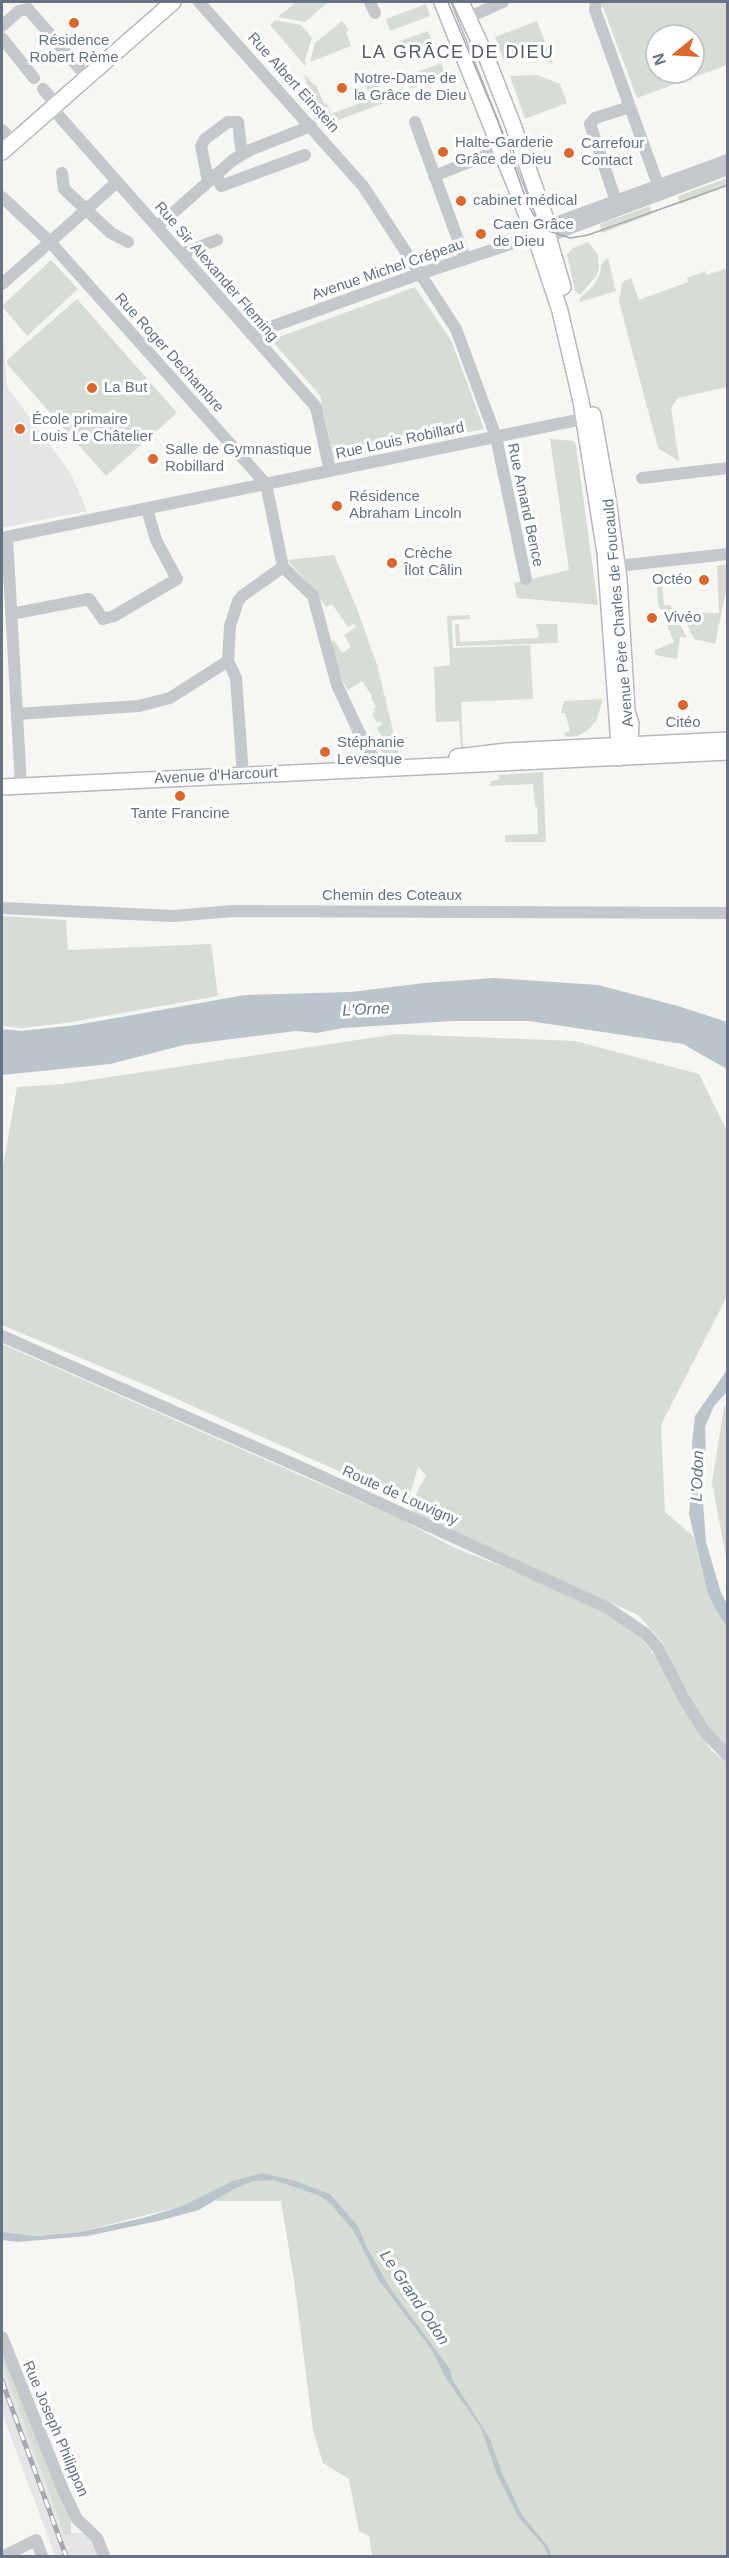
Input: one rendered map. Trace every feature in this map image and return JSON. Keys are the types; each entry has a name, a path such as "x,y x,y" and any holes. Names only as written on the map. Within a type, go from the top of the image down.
{"main road":[{"path":"2,152 173,2"},
{"name":"Avenue Père Charles de Foucauld","path":"442,2 500,150 544,233"},
{"name":"Avenue Père Charles de Foucauld","path":"461,2 469,16 513,125 544,233 556,298 589,418 612,567 620,670 631,724 624,751"},
{"name":"Avenue d'Harcourt","path":"624,751 728,740"},
{"name":"Avenue d'Harcourt","path":"2,787 376,769 431,765 453,758 484,753 728,752"}],"street":[{"name":"Rue Albert Einstein","path":"199,2 363,186 419,274"},
{"path":"469,16 502,2"},
{"path":"596,2 595,10 660,189"},
{"path":"2,26 19,11 28,9 87,77"},
{"path":"2,38 34,78"},
{"name":"Rue Sir Alexander Fleming","path":"43,89 54,106 117,182 316,407 330,471"},
{"path":"616,201 590,128 595,118 630,107"},
{"path":"242,155 238,122 228,122 205,139 201,146 212,178 221,186 305,156"},
{"path":"415,122 465,259"},
{"path":"157,227 212,178 242,155 311,126"},
{"path":"2,130 13,141"},
{"path":"434,176 500,150"},
{"path":"544,233 660,189 728,160"},
{"path":"544,233 561,221 616,201 728,169"},
{"path":"62,173 64,189 111,234 128,242"},
{"path":"2,284 117,182"},
{"name":"Rue Roger Dechambre","path":"2,197 50,242 267,484"},
{"name":"Avenue Michel Crépeau","path":"251,334 419,274 544,233"},
{"path":"180,254 217,240"},
{"name":"Rue Amand Bence","path":"419,274 463,343 496,437 526,579"},
{"name":"Rue Louis Robillard","path":"4,538 589,418"},
{"path":"642,478 728,468"},
{"path":"267,484 283,567 313,596 337,684 374,759 376,769"},
{"path":"11,614 89,598 103,619 114,616 177,579 156,540 147,509"},
{"path":"4,538 21,786"},
{"path":"612,567 728,554"},
{"path":"243,775 236,678 228,661 230,626 238,601 242,596 283,567"},
{"path":"17,714 158,703 170,698 228,661"},
{"name":"Chemin des Coteaux","path":"2,908 173,916 233,911 728,913"},
{"name":"Route de Louvigny","path":"2,1336 327,1479 606,1607 627,1620 658,1648 705,1732 728,1756"},
{"name":"Rue Joseph Philippon","path":"2,2339 64,2492 77,2519 97,2538 104,2556"},
{"path":"4,2556 36,2540 42,2556"}],"shaded area":[{"path":"296,2 327,3 305,22 278,17"},
{"path":"601,2 727,2 727,65 705,73 705,24 645,24 645,84 675,84 637,98"},
{"path":"426,4 430,16 390,31 386,19"},
{"path":"275,20 301,25 312,38 305,59 306,67 270,25"},
{"path":"342,21 349,30 346,32 351,46 310,62 315,43"},
{"path":"537,21 553,64 528,52 504,61 495,37"},
{"path":"428,31 433,43 399,54 395,43"},
{"path":"441,63 446,76 411,89 406,76"},
{"path":"304,74 316,85 331,114 371,99 366,85 377,85 384,103 325,125 317,118 321,114 307,99 308,88"},
{"path":"537,75 560,84 567,103 525,119 510,76"},
{"path":"727,178 727,186 680,204 678,196"},
{"path":"650,206 652,214 602,233 600,224"},
{"path":"588,242 598,255 599,267 597,275 580,295 575,291 567,255 573,248"},
{"path":"608,258 616,291 579,302 581,297 594,285 602,263"},
{"path":"51,260 78,289 27,336 2,306"},
{"path":"727,268 727,387 678,398 671,408 679,461 658,448 619,302 622,282 631,278 639,300 688,282 687,278 705,271 707,275"},
{"path":"415,287 452,342 484,429 334,460 320,395 271,340"},
{"name":"La But","path":"77,299 177,413 106,476 7,364 7,360"},
{"name":"École primaire Louis Le Châtelier","path":"2,317 7,387 70,472 87,511 2,528"},
{"path":"550,439 574,441 576,445 598,605 517,598 514,583 569,570"},
{"path":"334,555 356,606 377,665 399,755 386,755 376,747 373,742 382,737 377,728 382,724 380,721 377,723 372,714 376,707 372,696 362,681 348,690 340,676 329,644 334,640 342,653 351,647 344,635 356,627 354,624 348,627 332,604 326,607 287,560"},
{"path":"727,564 727,586 715,644 694,639 681,612 719,613 717,566"},
{"path":"657,584 662,584 664,605 670,605 687,638 680,637 677,659 655,655 655,650 674,642 658,603"},
{"path":"470,615 470,619 452,620 453,648 530,645 533,697 532,699 461,702 463,748 461,748 459,721 436,722 434,667 450,665 447,616"},
{"path":"455,624 459,624 460,642 537,638 539,634 536,624 557,624 558,643 456,646"},
{"path":"603,699 596,721 587,731 577,736 566,737 564,733 570,731 565,713 561,713 564,701"},
{"path":"543,772 546,842 505,842 505,835 538,834 533,784 489,786 491,781 499,780 498,775"},
{"path":"2,916 66,920 68,950 211,944 218,996 66,1023 22,1028 2,1026"},
{"path":"397,1034 575,1041 699,1074 727,1131 727,1296 661,1425 665,1512 694,1537 707,1591 727,1627 727,1751 712,1735 685,1690 663,1643 638,1615 413,1512 413,1500 426,1475 418,1467 408,1501 399,1498 150,1387 2,1325 2,1172 17,1087 63,1084"},
{"path":"2,1344 400,1519 455,1548 564,1591 621,1618 656,1657 680,1704 712,1751 727,1763 727,2556 372,2556 369,2536 359,2531 349,2479 323,2463 313,2430 294,2280 281,2201 216,2201 230,2183 182,2206 80,2232 36,2236 2,2232"},
{"path":"727,1404 727,1562 712,1483 724,1407"},
{"path":"2,2347 71,2515 71,2534 64,2534 2,2363"},
{"path":"2,2363 64,2533 83,2533 94,2540 101,2556 55,2556 2,2413"}],"water":[{"name":"L'Orne","path":"494,978 598,985 678,1006 727,1022 727,1069 683,1044 529,1021 452,1021 343,1028 317,1033 296,1031 184,1045 110,1064 2,1075 2,1029 21,1031 76,1025 245,995 351,992 424,983"},
{"name":"L'Odon","path":"727,1370 727,1392 714,1406 705,1427 706,1458 702,1471 704,1479 702,1489 706,1542 721,1593 727,1604 727,1627 707,1591 689,1514 694,1462 692,1444 695,1416"},
{"path":"262,2173 292,2180 330,2194 358,2226 366,2246 390,2288 450,2369 452,2379 490,2439 502,2473 522,2515 547,2545 552,2556 548,2556 544,2546 519,2518 496,2472 481,2428 447,2380 431,2349 378,2279 353,2230 330,2203 318,2195 274,2180 253,2181 232,2190 199,2210 158,2221 87,2236 17,2242 2,2240 2,2232 36,2236 80,2232 143,2218 182,2206 233,2181"}],"tram line":[{"path":"448,2 497,119 528,204 546,230 570,238 588,235 728,185"}],"railway":[{"path":"2,2381 66,2556"}],"place":[{"name":"Résidence Robert Rème","path":"74,23"},
{"name":"Notre-Dame de la Grâce de Dieu","path":"342,88"},
{"name":"Halte-Garderie Grâce de Dieu","path":"443,152"},
{"name":"Carrefour Contact","path":"569,153"},
{"name":"cabinet médical","path":"461,201"},
{"name":"Caen Grâce de Dieu","path":"481,234"},
{"name":"La But","path":"92,388"},
{"name":"École primaire Louis Le Châtelier","path":"20,429"},
{"name":"Salle de Gymnastique Robillard","path":"153,459"},
{"name":"Résidence Abraham Lincoln","path":"337,506"},
{"name":"Crèche Îlot Câlin","path":"392,563"},
{"name":"Octéo","path":"704,580"},
{"name":"Vivéo","path":"652,618"},
{"name":"Citéo","path":"683,705"},
{"name":"Stéphanie Levesque","path":"325,752"},
{"name":"Tante Francine","path":"180,796"}],"district":[{"name":"LA GRÂCE DE DIEU","path":"458,53"}],"water label":[{"name":"Le Grand Odon","path":"414,2298"}]}
